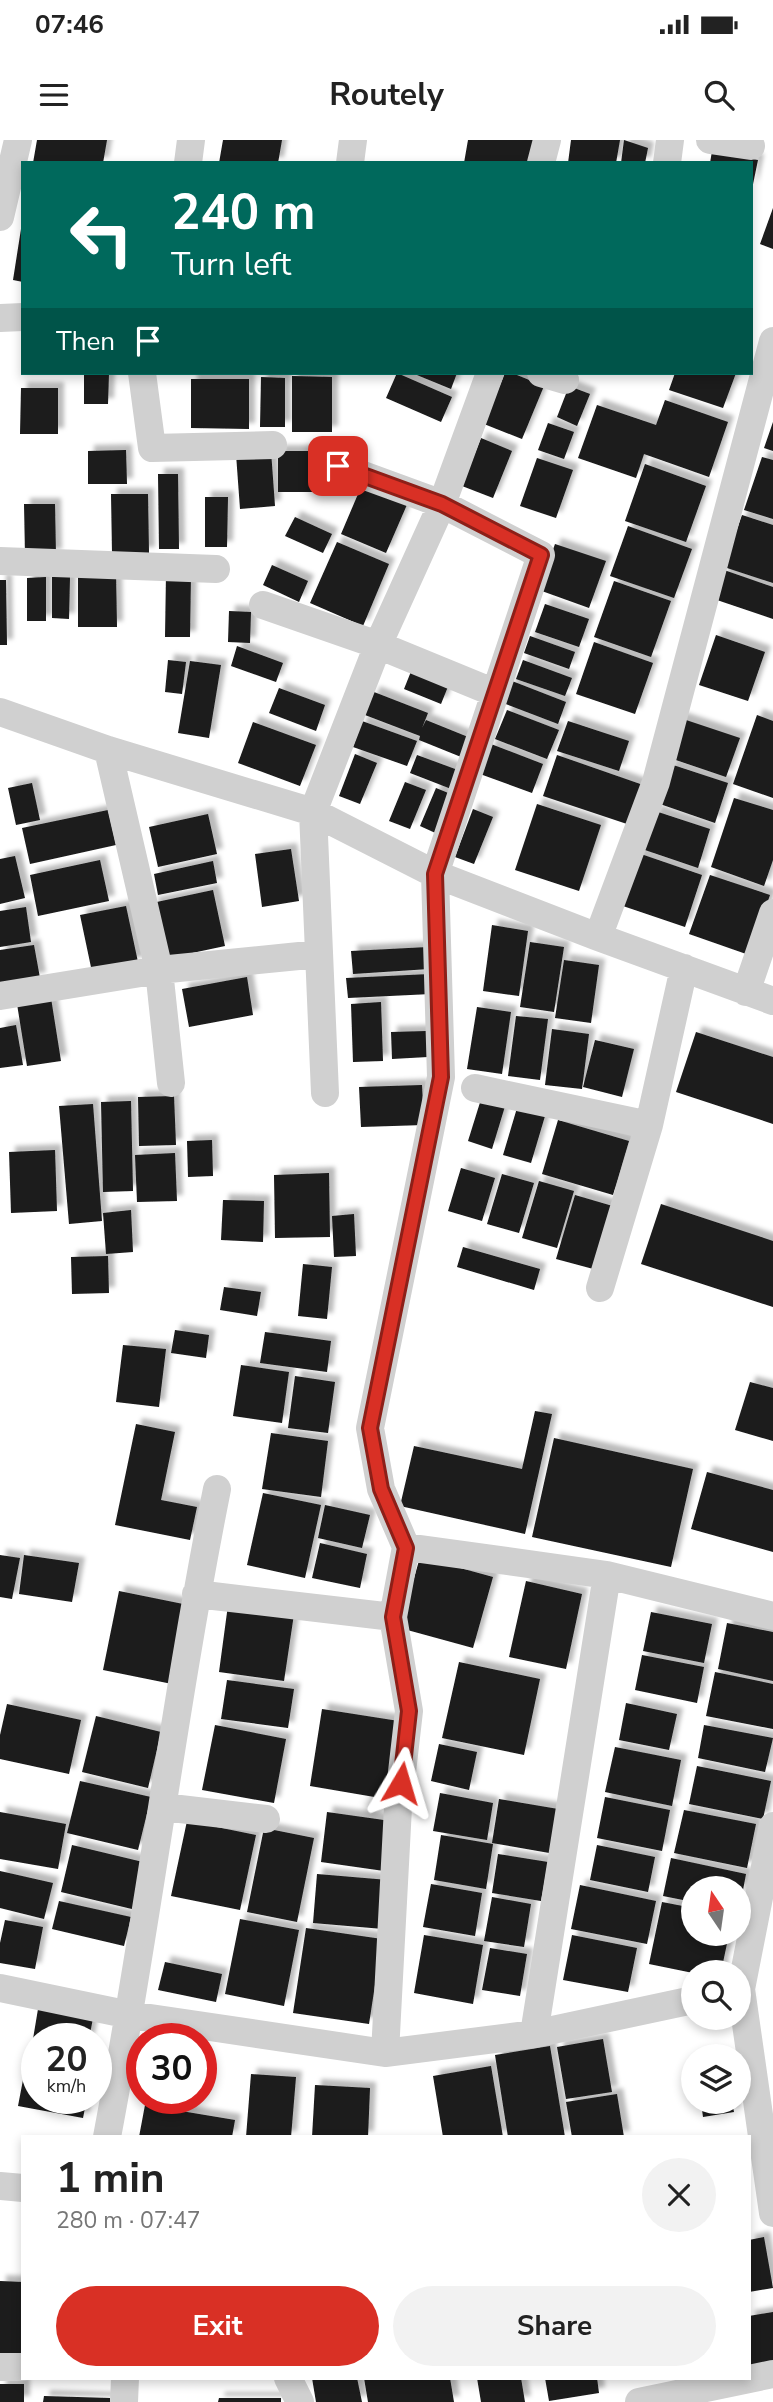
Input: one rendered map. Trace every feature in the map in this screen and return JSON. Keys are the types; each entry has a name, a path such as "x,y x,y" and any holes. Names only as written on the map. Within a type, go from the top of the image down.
{"street":[{"path":"0,217 18,140"},
{"path":"188,161 191,140"},
{"path":"349,161 353,140"},
{"path":"542,161 547,140"},
{"path":"667,161 670,140"},
{"path":"710,140 751,146"},
{"path":"0,318 21,317"},
{"path":"598,937 656,782 773,341"},
{"path":"142,375 152,448 273,445"},
{"path":"325,1093 313,812 378,646 442,504 489,375"},
{"path":"338,466 442,504 541,555 435,874 441,1077 370,1428 381,1489 406,1548 393,1617 409,1711 398,1807 385,2053"},
{"path":"0,561 216,569"},
{"path":"263,605 378,646 495,693"},
{"path":"0,712 108,750 313,812 435,874 773,1001"},
{"path":"108,750 159,970 172,1083"},
{"path":"746,992 773,913"},
{"path":"0,996 159,970 319,954"},
{"path":"600,1288 649,1125 684,968"},
{"path":"475,1088 649,1125"},
{"path":"107,2135 130,2015 196,1594 217,1489"},
{"path":"406,1548 607,1575 773,1616"},
{"path":"534,2034 607,1575"},
{"path":"196,1594 393,1617"},
{"path":"163,1807 266,1819"},
{"path":"749,1960 765,1910 773,1826"},
{"path":"0,1988 130,2015 385,2053 534,2034 681,2003"},
{"path":"745,2030 767,2208"},
{"path":"0,2186 21,2188"},
{"path":"0,2367 21,2367"},
{"path":"751,2379 773,2374"},
{"path":"124,2402 125,2380"},
{"path":"289,2380 300,2402"},
{"path":"639,2402 744,2380"}],"building":[{"path":"37,140 107,140 103,161 33,161"},
{"path":"223,140 282,140 278,161 219,161"},
{"path":"468,140 535,140 531,161 464,161"},
{"path":"571,140 620,140 616,161 568,161"},
{"path":"624,140 648,148 645,161 621,161"},
{"path":"712,151 758,160 753,184 753,161 710,161"},
{"path":"773,208 773,249 760,244"},
{"path":"21,229 21,282 13,280"},
{"path":"84,375 109,375 108,404 84,404"},
{"path":"396,375 452,397 441,422 386,398"},
{"path":"417,375 456,375 451,389"},
{"path":"504,375 517,375 544,386 522,439 484,424"},
{"path":"674,375 735,375 723,408 669,390"},
{"path":"292,376 332,377 332,432 292,432"},
{"path":"261,377 285,378 285,427 260,427"},
{"path":"191,379 249,379 249,429 191,428"},
{"path":"569,386 590,394 577,426 557,417"},
{"path":"21,388 58,388 58,434 20,434"},
{"path":"665,400 728,422 709,477 644,454 636,478 578,458 597,405 656,425"},
{"path":"773,422 773,451 764,448"},
{"path":"548,423 574,432 564,459 538,450"},
{"path":"481,438 512,451 493,498 462,486"},
{"path":"126,450 127,484 88,484 88,451"},
{"path":"271,451 275,506 240,509 236,454"},
{"path":"278,451 321,451 321,492 278,492"},
{"path":"762,457 773,460 773,519 744,510"},
{"path":"537,458 573,470 556,518 520,506"},
{"path":"645,464 706,486 686,542 625,521"},
{"path":"158,474 178,474 179,549 159,549"},
{"path":"364,480 409,500 386,553 341,534"},
{"path":"111,494 148,494 149,553 112,553"},
{"path":"205,497 228,497 227,547 205,547"},
{"path":"24,504 55,504 56,555 25,555"},
{"path":"742,515 773,525 773,583 724,567"},
{"path":"295,517 332,534 323,553 285,536"},
{"path":"628,526 692,549 674,598 610,576"},
{"path":"337,542 389,564 363,626 310,603"},
{"path":"555,544 606,561 589,608 539,590"},
{"path":"272,565 308,581 299,602 263,585"},
{"path":"724,570 773,587 773,619 714,599"},
{"path":"116,573 117,627 78,627 78,574"},
{"path":"166,574 191,575 190,637 165,637"},
{"path":"46,577 46,621 27,621 27,578"},
{"path":"52,577 70,577 69,619 52,618"},
{"path":"0,580 6,580 7,645 0,645"},
{"path":"614,581 671,601 651,657 594,637"},
{"path":"545,604 589,619 579,647 535,632"},
{"path":"229,611 251,612 250,643 228,642"},
{"path":"716,635 765,652 748,701 699,685"},
{"path":"530,636 575,652 569,669 524,653"},
{"path":"594,642 653,663 635,714 576,694"},
{"path":"237,646 283,663 276,682 231,666"},
{"path":"168,660 186,662 182,694 165,692"},
{"path":"523,660 572,678 565,696 516,679"},
{"path":"190,661 221,665 209,738 178,733"},
{"path":"412,669 449,684 441,704 404,689"},
{"path":"512,681 566,702 558,724 503,703"},
{"path":"279,688 325,705 316,731 269,713"},
{"path":"374,692 428,713 422,728 426,720 478,741 471,761 419,740 420,736 365,715"},
{"path":"507,710 559,730 547,759 495,739"},
{"path":"757,715 773,721 773,798 733,784"},
{"path":"680,718 740,738 726,777 667,757"},
{"path":"362,721 417,741 407,766 353,747"},
{"path":"568,721 629,741 619,771 557,751"},
{"path":"253,722 316,745 300,786 238,763"},
{"path":"491,744 543,764 532,793 480,774"},
{"path":"355,754 377,763 360,804 339,796"},
{"path":"417,755 466,773 459,792 410,773"},
{"path":"557,755 646,786 633,826 543,796"},
{"path":"670,764 728,783 715,823 657,803"},
{"path":"405,782 426,790 410,829 389,821"},
{"path":"32,783 40,820 16,825 8,788"},
{"path":"436,788 458,797 442,836 420,826"},
{"path":"734,798 773,810 773,860 764,886 711,867"},
{"path":"537,804 601,825 579,891 515,870"},
{"path":"473,809 493,817 474,864 455,857"},
{"path":"108,810 116,845 30,864 22,828"},
{"path":"655,811 710,829 698,868 642,849"},
{"path":"208,814 217,854 158,867 149,827"},
{"path":"291,849 299,901 262,907 255,854"},
{"path":"638,853 702,875 685,927 620,905"},
{"path":"15,856 25,898 0,904 0,859"},
{"path":"100,860 109,901 38,916 30,875"},
{"path":"213,861 217,883 158,895 154,874"},
{"path":"710,875 770,895 749,955 689,934"},
{"path":"213,890 225,946 164,959 152,903"},
{"path":"126,906 138,962 92,972 80,915"},
{"path":"26,907 31,942 0,947 0,911"},
{"path":"492,925 528,931 519,996 483,991"},
{"path":"530,942 564,947 554,1012 520,1007"},
{"path":"34,945 40,978 0,984 0,950"},
{"path":"428,947 429,969 353,974 351,951"},
{"path":"564,960 599,965 591,1023 555,1018"},
{"path":"430,974 431,994 348,998 346,978"},
{"path":"247,977 253,1015 189,1027 182,989"},
{"path":"51,998 61,1061 27,1066 17,1004"},
{"path":"381,1002 383,1061 353,1062 351,1004"},
{"path":"477,1007 511,1012 502,1074 467,1069"},
{"path":"516,1016 548,1019 540,1080 508,1076"},
{"path":"16,1025 23,1065 0,1068 0,1028"},
{"path":"552,1029 589,1034 582,1089 545,1085"},
{"path":"427,1031 428,1057 392,1059 391,1032"},
{"path":"696,1032 773,1057 773,1124 676,1092"},
{"path":"595,1040 634,1049 622,1097 583,1087"},
{"path":"422,1085 424,1125 361,1127 359,1087"},
{"path":"174,1096 176,1145 139,1146 138,1097"},
{"path":"482,1096 506,1103 492,1149 468,1141"},
{"path":"131,1101 133,1191 103,1192 101,1102"},
{"path":"93,1104 102,1221 69,1224 59,1106"},
{"path":"517,1108 545,1116 531,1163 503,1155"},
{"path":"558,1120 629,1141 613,1195 542,1174"},
{"path":"212,1140 213,1176 188,1177 187,1141"},
{"path":"55,1150 57,1211 11,1213 9,1152"},
{"path":"175,1153 177,1201 137,1202 135,1155"},
{"path":"461,1168 495,1178 482,1221 448,1211"},
{"path":"329,1173 330,1237 275,1238 274,1175"},
{"path":"502,1174 534,1183 519,1233 487,1224"},
{"path":"539,1181 574,1191 557,1248 522,1238"},
{"path":"575,1195 616,1207 597,1270 556,1259"},
{"path":"223,1200 264,1201 263,1242 221,1240"},
{"path":"661,1204 773,1241 773,1307 641,1264"},
{"path":"131,1210 133,1252 106,1254 103,1213"},
{"path":"354,1214 356,1256 334,1257 332,1216"},
{"path":"463,1247 540,1269 534,1290 457,1267"},
{"path":"108,1256 109,1293 72,1294 71,1257"},
{"path":"303,1264 332,1267 327,1319 298,1316"},
{"path":"224,1287 261,1292 257,1316 220,1310"},
{"path":"175,1330 209,1335 206,1358 171,1353"},
{"path":"265,1332 331,1341 327,1372 260,1363"},
{"path":"123,1345 166,1349 159,1407 116,1402"},
{"path":"241,1365 289,1372 282,1423 233,1416"},
{"path":"295,1376 335,1382 328,1433 288,1428"},
{"path":"750,1382 773,1388 773,1441 735,1430"},
{"path":"535,1411 552,1414 525,1534 400,1506 414,1446 522,1469"},
{"path":"136,1424 175,1432 161,1500 197,1507 190,1540 115,1525"},
{"path":"271,1433 328,1441 321,1497 262,1489"},
{"path":"554,1438 693,1469 671,1567 532,1537"},
{"path":"707,1472 773,1490 773,1552 691,1529"},
{"path":"263,1493 321,1505 305,1578 247,1565"},
{"path":"325,1505 370,1515 362,1548 318,1538"},
{"path":"320,1543 367,1554 360,1588 312,1578"},
{"path":"0,1555 20,1558 12,1599 0,1597"},
{"path":"24,1555 79,1563 72,1602 19,1594"},
{"path":"420,1557 493,1577 473,1648 400,1628"},
{"path":"526,1581 582,1594 566,1669 509,1657"},
{"path":"119,1591 188,1605 172,1684 103,1670"},
{"path":"228,1605 294,1614 284,1681 219,1672"},
{"path":"651,1612 712,1624 704,1663 643,1651"},
{"path":"727,1623 773,1632 773,1681 718,1669"},
{"path":"642,1655 704,1667 697,1703 635,1690"},
{"path":"459,1662 540,1679 524,1755 442,1738"},
{"path":"715,1672 773,1684 773,1729 706,1716"},
{"path":"227,1680 294,1689 288,1728 221,1719"},
{"path":"626,1703 677,1714 669,1750 619,1740"},
{"path":"7,1704 81,1720 69,1774 0,1759 0,1735"},
{"path":"322,1709 405,1722 392,1800 310,1786"},
{"path":"96,1716 161,1732 148,1788 82,1772"},
{"path":"215,1725 286,1739 274,1803 202,1790"},
{"path":"704,1725 773,1738 765,1772 698,1758"},
{"path":"439,1744 477,1752 469,1790 431,1781"},
{"path":"615,1747 681,1760 672,1806 605,1792"},
{"path":"697,1766 771,1781 763,1819 689,1804"},
{"path":"80,1781 151,1797 138,1850 67,1833"},
{"path":"440,1793 493,1803 487,1840 433,1831"},
{"path":"605,1797 670,1810 662,1851 597,1838"},
{"path":"499,1799 564,1810 555,1854 492,1843"},
{"path":"684,1810 756,1824 747,1868 674,1853"},
{"path":"0,1812 66,1824 58,1869 0,1859"},
{"path":"327,1812 391,1821 384,1871 321,1862"},
{"path":"187,1821 256,1835 240,1910 171,1896"},
{"path":"264,1828 314,1838 297,1922 247,1912"},
{"path":"441,1835 493,1844 486,1889 434,1880"},
{"path":"72,1845 147,1863 136,1910 61,1892"},
{"path":"597,1845 655,1857 648,1892 590,1880"},
{"path":"498,1854 548,1862 541,1901 492,1893"},
{"path":"671,1858 746,1874 681,1876 681,1900 663,1896"},
{"path":"0,1871 53,1883 44,1919 0,1908"},
{"path":"317,1874 388,1880 383,1929 313,1923"},
{"path":"431,1884 482,1893 475,1936 423,1927"},
{"path":"580,1885 656,1901 647,1944 571,1929"},
{"path":"492,1897 531,1904 524,1947 484,1941"},
{"path":"59,1901 131,1917 124,1946 52,1929"},
{"path":"662,1902 681,1906 681,1946 726,1946 724,1960 681,1960 681,1971 649,1964"},
{"path":"240,1919 299,1930 284,2006 225,1994"},
{"path":"5,1920 43,1927 35,1969 0,1963 0,1943"},
{"path":"306,1928 382,1939 369,2024 293,2013"},
{"path":"424,1935 483,1945 473,2004 414,1993"},
{"path":"572,1935 637,1948 628,1992 563,1980"},
{"path":"490,1948 527,1954 520,1996 482,1990"},
{"path":"165,1962 222,1974 216,2002 158,1990"},
{"path":"38,2009 93,2018 92,2023 36,2023"},
{"path":"603,2039 612,2092 566,2099 557,2047"},
{"path":"550,2046 565,2135 508,2135 495,2055"},
{"path":"491,2066 503,2135 443,2135 433,2076"},
{"path":"251,2074 296,2077 291,2135 246,2135"},
{"path":"315,2085 370,2088 368,2135 312,2135"},
{"path":"617,2094 624,2135 572,2135 566,2102"},
{"path":"61,2114 84,2114 83,2118"},
{"path":"143,2114 199,2114 235,2120 232,2135 139,2135"},
{"path":"764,2237 773,2288 751,2292 751,2240"},
{"path":"0,2281 21,2282 21,2354 0,2353"},
{"path":"773,2312 773,2369 751,2373 751,2316"},
{"path":"312,2380 357,2380 362,2402 316,2402"},
{"path":"364,2380 450,2380 454,2402 368,2402"},
{"path":"477,2380 521,2380 525,2402 481,2402"},
{"path":"545,2380 597,2380 599,2393 549,2401"},
{"path":"0,2384 24,2384 24,2402 0,2402"},
{"path":"44,2396 110,2398 110,2402 43,2402"},
{"path":"219,2398 281,2398 281,2402 218,2402"}],"route":[{"path":"338,466 442,504 541,555 435,874 441,1077 370,1428 381,1489 406,1548 393,1617 409,1711 401,1783"}]}
